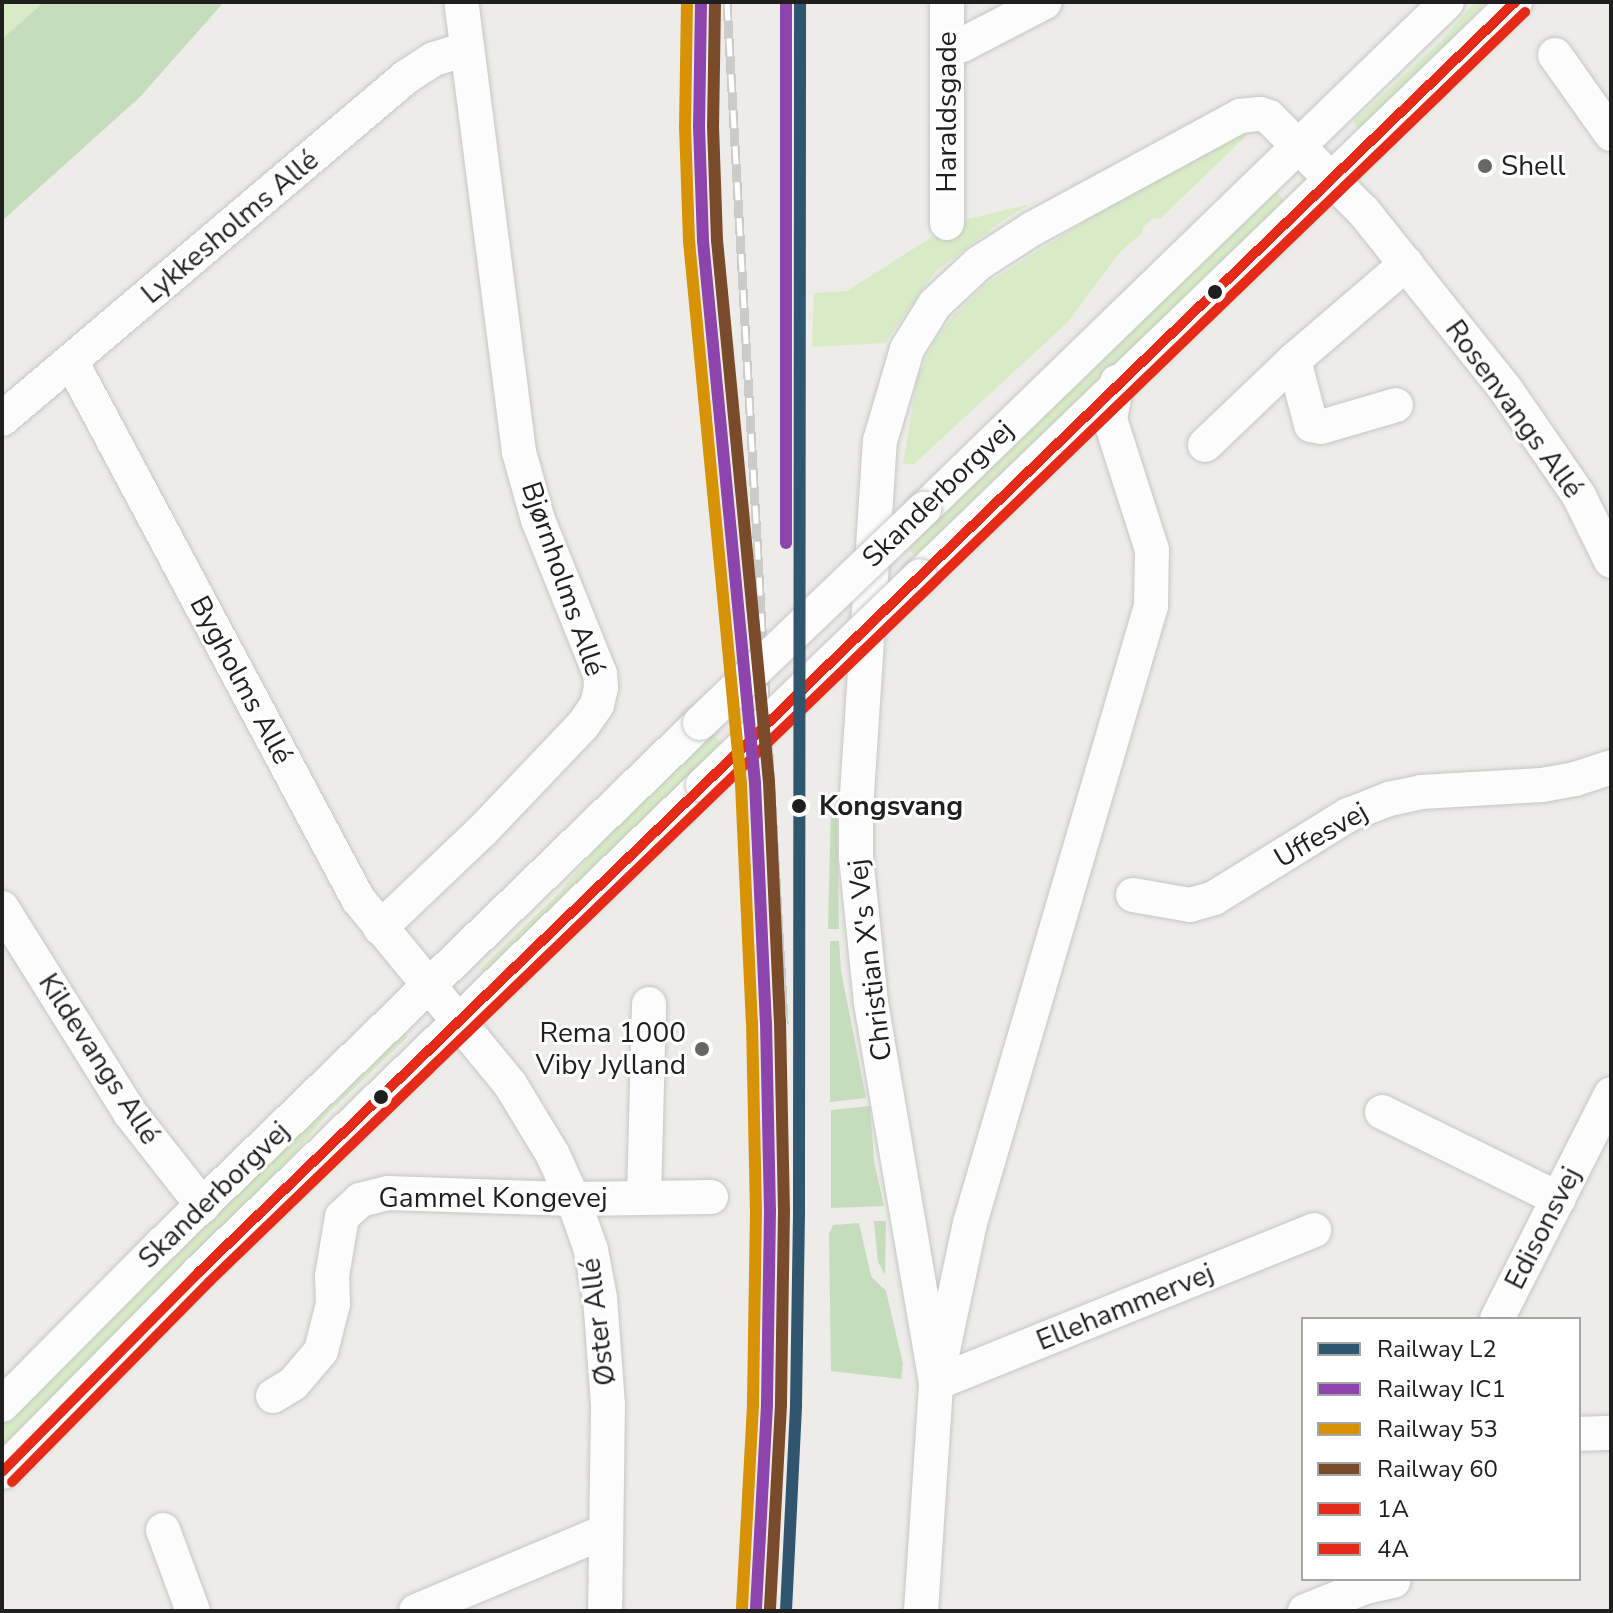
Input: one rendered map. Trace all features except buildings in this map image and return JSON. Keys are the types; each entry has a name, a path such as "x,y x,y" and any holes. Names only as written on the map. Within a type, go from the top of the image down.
{"street":[{"name":"Bjørnholms Allé","path":"380,928 483,830 583,725 597,705 601,687 600,674 538,520 519,452 461,2"},
{"name":"Haraldsgade","path":"947,2 947,223"},
{"path":"947,47 962,45 1045,2"},
{"name":"Skanderborgvej","path":"2,1405 700,723 1447,2"},
{"name":"Skanderborgvej","path":"2,1472 188,1282 1329,177 1515,2"},
{"name":"Lykkesholms Allé","path":"2,419 406,77 434,59 467,49"},
{"path":"1555,55 1611,134"},
{"name":"Christian X's Vej","path":"936,1383 871,1002 856,858 859,744 877,472 890,401 907,349 935,304 979,263 1032,229 1240,116 1251,113 1269,117 1329,177"},
{"name":"Rosenvangs Allé","path":"1329,177 1364,212 1506,390 1571,484 1611,561"},
{"path":"1205,445 1294,360 1406,264"},
{"path":"1294,360 1311,425 1321,427 1396,405"},
{"name":"Bygholms Allé","path":"71,361 358,899 429,987"},
{"name":"Christian X's Vej","path":"921,1611 936,1383 970,1223 1151,606 1152,550 1110,419 1117,382"},
{"name":"Uffesvej","path":"1133,895 1190,905 1214,898 1348,815 1389,799 1421,792 1542,785 1575,779 1611,767"},
{"name":"Kildevangs Allé","path":"2,908 130,1113 203,1206"},
{"path":"429,987 458,1022"},
{"path":"644,1198 649,1004"},
{"name":"Øster Allé","path":"458,1022 526,1108 573,1199 591,1250 600,1298 608,1405 605,1611"},
{"name":"Edisonsvej","path":"1498,1317 1611,1094"},
{"path":"1382,1112 1559,1199"},
{"name":"Gammel Kongevej","path":"273,1396 293,1384 321,1351 333,1304 332,1276 342,1217 360,1200 388,1193 573,1199 711,1197"},
{"name":"Ellehammervej","path":"936,1383 1314,1230"},
{"path":"1581,1434 1611,1433"},
{"path":"163,1530 193,1611"},
{"path":"416,1611 606,1531"},
{"path":"1305,1611 1365,1587 1390,1590"}],"green space":[{"path":"2,2 103,2 2,98"},
{"path":"44,2 224,2 140,97 2,221 2,39"},
{"path":"1475,2 1486,2 1447,45 1358,129 1353,122 1442,40"},
{"path":"1240,134 1248,134 1160,219 1153,218 1143,227 1142,233 1119,253 1068,322 914,464 903,464 917,379 932,345 953,316 986,284 1096,214"},
{"path":"1275,190 1285,201 923,553 916,556 910,551 911,539"},
{"path":"1030,204 1002,221 934,273 885,343 812,347 814,293 847,291 932,237 959,233 960,221"},
{"path":"712,733 723,745 486,975 480,969 558,894 607,835"},
{"path":"831,806 837,806 839,929 828,929"},
{"path":"830,941 839,941 841,971 866,1098 830,1102"},
{"path":"402,1031 408,1037 330,1111 259,1195 2,1451 2,1425 26,1399"},
{"path":"870,1106 874,1161 884,1206 831,1208 831,1110"},
{"path":"874,1221 886,1221 885,1275 878,1262"},
{"path":"859,1223 871,1276 886,1291 903,1364 901,1379 831,1371 829,1234 833,1225"}],"railway":[{"path":"727,2 784,1023"}],"rail line":[{"name":"53","path":"687,2 685,126 689,241 741,784 752,1022 756,1210 753,1405 742,1610"},
{"name":"IC1","path":"701,2 699,126 703,241 755,783 766,1022 770,1210 767,1405 756,1611"},
{"name":"60","path":"715,2 713,126 717,240 769,782 780,1021 784,1210 781,1405 770,1611"},
{"name":"IC1","path":"786,2 786,543"},
{"name":"L2","path":"786,1611 796,1405 799,1210 800,2"}],"transit line":[{"name":"1A","path":"2,1472 199,1272 1515,2"},
{"name":"4A","path":"12,1482 209,1282 1525,12"}],"place":[{"name":"Shell","path":"1485,166"},
{"name":"Kongsvang","path":"799,806"},
{"name":"Rema 1000 Viby Jylland","path":"702,1049"}]}
